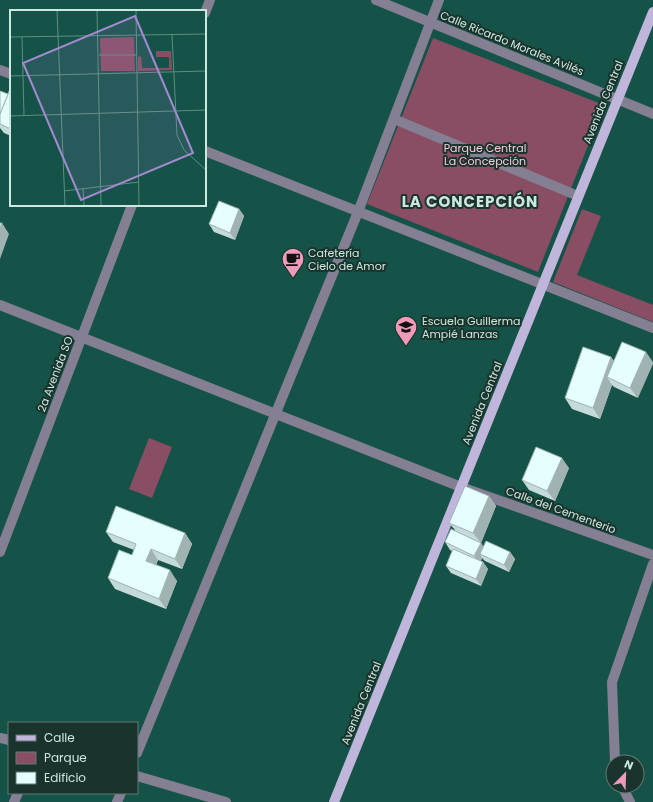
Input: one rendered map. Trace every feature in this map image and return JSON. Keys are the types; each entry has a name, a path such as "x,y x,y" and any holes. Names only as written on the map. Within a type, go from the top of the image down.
{"main road":[{"name":"Avenida Central","path":"334,802 543,285 616,99 653,12"}],"street":[{"path":"206,10 210,0"},
{"name":"Calle Ricardo Morales Avilés","path":"376,0 653,114"},
{"path":"138,752 358,212 439,0"},
{"path":"0,70 10,74"},
{"path":"394,119 578,196"},
{"path":"206,151 653,328"},
{"name":"2a Avenida SO","path":"0,552 132,206"},
{"name":"Calle del Cementerio","path":"0,305 461,487 653,555"},
{"path":"615,754 612,682 653,564"},
{"path":"138,776 226,802"}],"green space":[{"name":"Parque Central La Concepción","path":"433,38 604,105 538,272 367,204"},
{"path":"582,209 601,216 577,275 653,305 653,322 553,282"},
{"path":"149,438 172,447 152,498 129,489"}],"building":[{"path":"10,89 10,129 0,124 0,114"},
{"path":"0,91 8,94 0,114"},
{"path":"219,201 239,209 230,233 209,224"},
{"path":"622,342 646,352 630,388 607,377"},
{"path":"583,347 611,357 593,408 565,398"},
{"path":"536,447 562,458 547,491 522,480"},
{"path":"465,486 489,496 473,533 449,523"},
{"path":"116,506 185,533 175,559 151,549 146,561 170,570 159,599 108,578 119,550 132,555 136,544 106,532"},
{"path":"451,529 481,543 474,556 445,542"},
{"path":"486,541 510,552 504,565 480,554"},
{"path":"453,549 483,562 476,579 446,566"}],"place":[{"name":"Cafetería Cielo de Amor","path":"293,278"},
{"name":"Escuela Guillerma Ampié Lanzas","path":"406,346"}],"district":[{"name":"LA CONCEPCIÓN","path":"470,202"}]}
